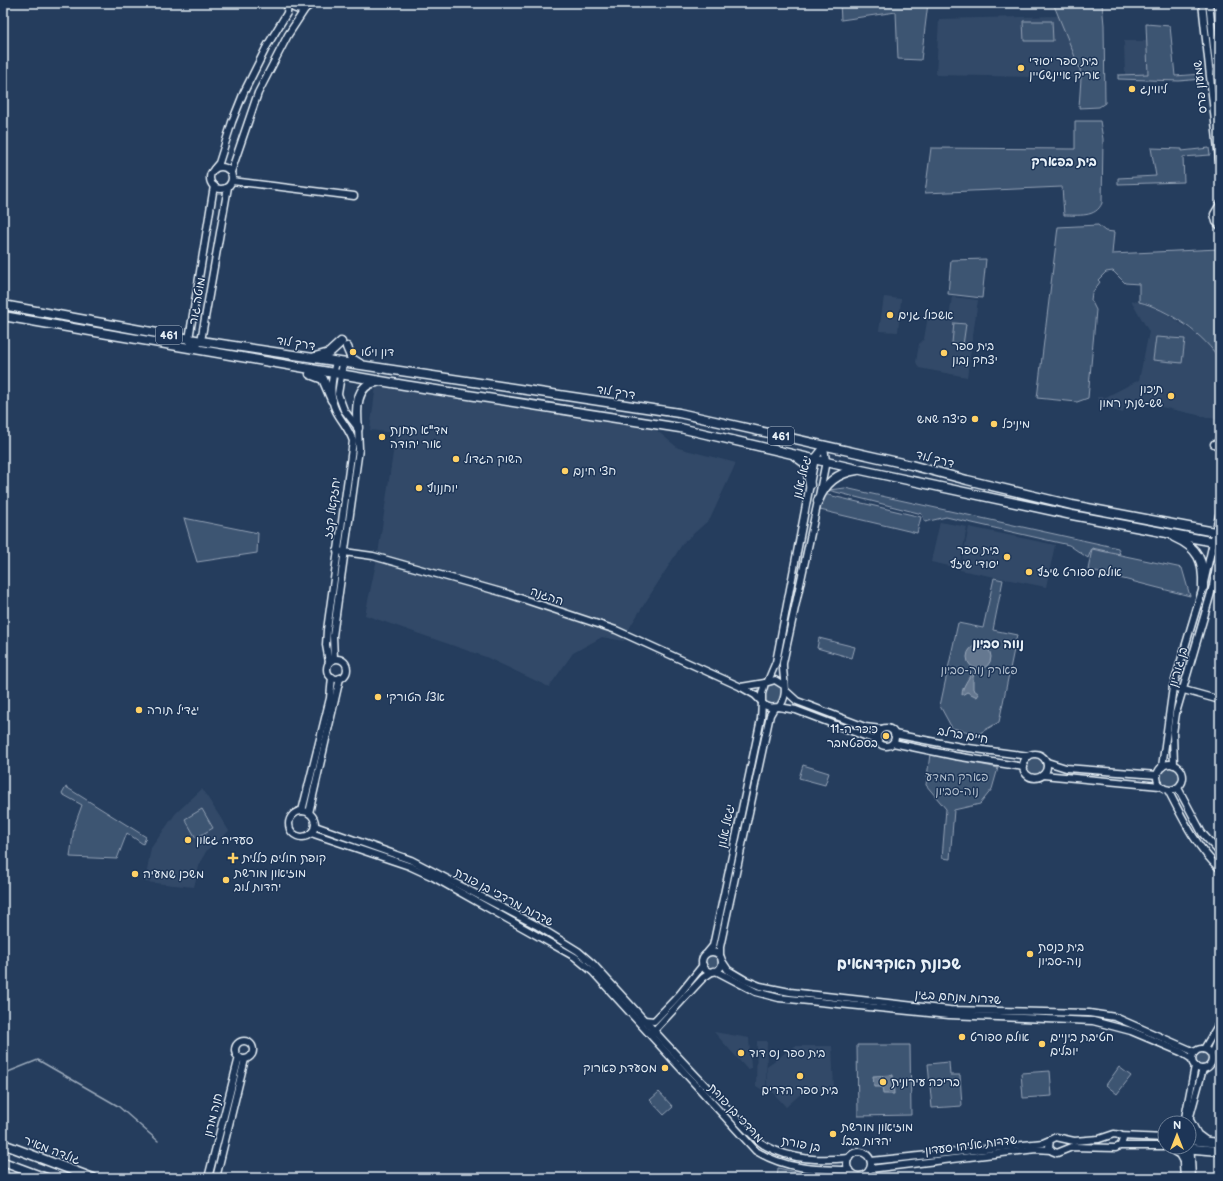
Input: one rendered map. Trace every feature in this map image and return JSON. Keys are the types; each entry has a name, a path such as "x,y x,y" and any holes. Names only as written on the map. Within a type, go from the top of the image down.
{"main road":[{"name":"דרך לוד","path":"3,306 201,341 679,413 824,447 911,465 1093,510 1217,533"},
{"name":"דרך לוד","path":"3,316 391,383 680,428 786,451 861,470 1072,516 1217,543"},
{"path":"313,358 344,345 352,359 362,366"},
{"path":"215,353 256,364 319,376 326,384 332,400"},
{"path":"358,428 357,420 361,390 368,384 391,383"},
{"path":"786,451 806,464 810,485"},
{"path":"818,502 825,487 836,477 847,472 861,470"},
{"path":"1164,533 1182,541 1197,553 1203,568 1203,587"},
{"path":"1215,577 1220,565"},
{"path":"1197,1135 1206,1142"},
{"path":"1197,1141 1220,1143"},
{"name":"גולדה מאיר","path":"3,1144 93,1178"},
{"path":"1197,1149 1220,1151"},
{"path":"1179,1155 1184,1161"},
{"path":"1184,1155 1185,1178"},
{"path":"1186,1155 1191,1178"},
{"path":"3,1162 46,1178"}],"street":[{"path":"288,3 294,9 305,9"},
{"path":"288,3 287,13 244,92 232,122 219,163 210,177 214,186 222,189 228,187 232,181 231,172 258,92 288,35 305,9 312,3"},
{"name":"שמעון פרס","path":"1202,3 1220,168"},
{"name":"שמעון פרס","path":"1209,3 1220,101"},
{"path":"214,170 223,167 231,172"},
{"path":"232,181 354,196"},
{"name":"מוטה גור","path":"214,186 189,339 193,349 201,341 228,187"},
{"path":"1220,204 1214,214 1216,222 1220,226"},
{"name":"יחזקאל קזז","path":"340,362 331,388 332,400 336,411 349,430 353,441 341,551"},
{"name":"יחזקאל קזז","path":"332,661 326,645 327,630 359,449 358,428 340,403 337,374"},
{"name":"יגאל אלון","path":"767,682 776,662 815,458 824,447"},
{"name":"יגאל אלון","path":"784,688 783,663 826,461 824,447"},
{"path":"1160,786 1157,775 1162,767 1173,687 1217,543 1220,511"},
{"name":"בן גוריון","path":"1174,765 1173,734 1183,690 1215,577 1217,543"},
{"name":"ההגנה","path":"341,551 373,556 508,594 616,630 741,687 755,695 762,702"},
{"path":"302,811 330,698 332,677 328,670 332,661 341,660 347,667 345,674 340,678 309,813"},
{"path":"332,677 340,678"},
{"path":"741,687 775,680 797,701 865,727 890,729 894,734 893,743 885,746 878,741 796,710 767,707 762,702 762,694 767,682"},
{"path":"1173,687 1220,700"},
{"path":"776,707 784,699 784,688"},
{"name":"יגאל אלון","path":"708,952 713,946 761,719 762,702"},
{"name":"יגאל אלון","path":"721,959 720,947 770,715 776,707"},
{"path":"878,741 877,733 881,729"},
{"name":"חיים ברלב","path":"894,734 961,747 1029,756"},
{"name":"חיים ברלב","path":"893,743 956,756 1024,767"},
{"path":"1047,762 1047,768 1043,775 1038,778 1030,777 1024,767 1029,756 1035,754 1041,756 1047,762 1066,768 1157,775"},
{"path":"1162,767 1166,764 1174,765 1178,767 1182,773 1183,779 1178,788 1168,790"},
{"path":"1043,775 1160,786 1168,790 1192,837 1220,869"},
{"path":"1178,788 1202,833 1220,854"},
{"path":"302,811 309,813 314,819 315,826 311,833 301,837 291,831 289,827 290,819 295,813 302,811"},
{"name":"שדרות מרדכי בן פורת","path":"315,826 411,860 536,925 578,951 593,964 644,1020 652,1034"},
{"name":"שדרות מרדכי בן פורת","path":"311,833 409,866 432,877 568,953 593,972 652,1034"},
{"path":"652,1034 703,978 714,971 720,967 721,959 716,952 708,952 703,956 703,965 707,970 714,971"},
{"name":"שדרות מנחם בגין","path":"721,959 728,970 745,980 760,986 790,992 950,1010 1089,1013 1115,1017 1195,1052"},
{"path":"644,1020 654,1021 679,995 703,965"},
{"name":"שדרות מנחם בגין","path":"714,971 756,992 779,998 949,1015 1093,1022 1131,1030 1192,1058"},
{"path":"1186,1115 1195,1066 1192,1058 1195,1052 1204,1049 1220,1022"},
{"name":"בן פורת","path":"652,1034 764,1146 791,1156 805,1158 826,1160 849,1158"},
{"name":"מרדכי בן פורת","path":"652,1034 756,1151 768,1158 801,1168 849,1170"},
{"path":"1187,1115 1199,1078 1203,1069 1211,1064 1211,1054 1220,1034"},
{"path":"1204,1049 1211,1054"},
{"name":"חנה מרון","path":"208,1178 242,1058 216,1178"},
{"path":"1195,1066 1203,1069"},
{"name":"שדרות אליהו סעדון","path":"871,1161 1043,1143 1057,1137 1074,1141 1099,1139 1115,1134 1120,1136"},
{"path":"1120,1136 1157,1138"},
{"path":"1120,1136 1123,1141 1120,1146 1157,1146"},
{"path":"1050,1140 1049,1145 1051,1150"},
{"name":"שדרות אליהו סעדון","path":"870,1169 1026,1150 1051,1150 1058,1153 1069,1147 1094,1146 1114,1148 1120,1146"},
{"path":"855,1152 863,1152 871,1161 870,1169 862,1176 852,1174 849,1170 847,1162 855,1152"}],"shaded area":[{"path":"1059,16 1080,69 1081,78 936,75 939,19"},
{"path":"1124,41 1147,41 1148,74 1125,75"},
{"name":"אשכול גנים","path":"884,297 901,299 898,332 879,331"},
{"name":"בית ספר יצחק נבון","path":"952,297 978,300 967,377 919,368 916,362 919,344 924,339 928,316 949,319"},
{"path":"1131,300 1159,309 1204,339 1216,352 1220,361 1220,420 1126,399 1123,413 1100,405 1097,397 1106,397 1139,380 1149,332"},
{"path":"376,386 656,430 678,448 736,463 710,519 683,543 631,625 624,641 602,637 573,653 549,687 486,657 365,615 378,554 396,433 370,430"},
{"path":"940,522 967,527 959,568 931,562"},
{"name":"בית ספר יסודי שיזף","path":"969,527 1055,545 1046,587 960,570"},
{"path":"979,645 984,646 990,652 990,662 984,668 979,669 974,668 968,662 967,657 968,652 974,646"},
{"path":"972,670 979,671 980,673 975,674 973,677 973,689 979,694 977,697 967,692 962,695 963,688"},
{"name":"סעדיה גאון","path":"202,789 229,831 207,850 200,862 194,887 145,882 151,848 176,813"},
{"name":"בית ספר נס דוד","path":"714,1032 749,1038 751,1068 747,1069"},
{"path":"757,1041 767,1041 766,1092 756,1086"},
{"name":"בית ספר הדרים","path":"795,1046 832,1046 834,1090 804,1091 786,1107 767,1086 767,1066"},
{"name":"בריכה עירונית","path":"893,1075 894,1094 883,1094 882,1087 874,1087 873,1076"}],"green space":[{"path":"840,3 928,3 921,60 898,59 896,12 841,20"},
{"path":"1053,3 1102,3 1104,25 1105,103 1099,107 1079,108 1081,78 1080,69"},
{"path":"1023,21 1052,21 1053,41 1024,41"},
{"path":"1146,24 1170,26 1175,76 1202,74 1202,79 1179,81 1118,79 1118,75 1148,74"},
{"path":"1075,121 1100,121 1103,139 1102,203 1096,211 1086,215 1064,215 1062,187 925,193 931,148 1075,149"},
{"path":"1151,148 1182,149 1182,151 1209,148 1210,155 1183,157 1184,182 1118,184 1118,178 1156,176"},
{"path":"1098,225 1105,231 1114,232 1112,254 1219,249 1220,361 1206,342 1185,324 1161,310 1139,302 1139,284 1125,283 1113,271 1106,272 1098,280 1100,282 1092,293 1091,300 1096,310 1088,398 1077,402 1037,398 1058,227"},
{"path":"986,259 982,298 948,294 951,260"},
{"path":"954,323 966,324 963,345 952,343"},
{"path":"1156,337 1185,339 1182,363 1153,360"},
{"path":"845,488 1118,548 1120,554 1092,548 1088,558 1069,545 946,517 925,522 922,514 828,490"},
{"path":"824,494 921,517 917,533 820,510"},
{"path":"184,518 258,533 257,553 197,562"},
{"path":"1092,549 1182,568 1190,596 1088,570"},
{"name":"פארק נוה-סביון","path":"994,578 1003,580 993,630 1017,635 999,722 978,734 952,728 940,706 958,623 983,628"},
{"path":"819,638 855,647 852,658 817,648"},
{"path":"771,681 785,689 779,706 765,704 764,686"},
{"path":"886,728 892,731 895,737 892,743 886,746 880,743 877,737 880,731"},
{"name":"פארק המדע נוה-סביון","path":"930,754 998,768 992,789 980,804 954,810 950,859 942,858 946,809 926,785"},
{"path":"1032,755 1040,755 1047,762 1047,770 1040,777 1032,777 1025,770 1025,762"},
{"path":"803,765 829,773 825,785 799,778"},
{"path":"1165,765 1175,765 1182,772 1182,782 1175,789 1165,789 1158,782 1158,772"},
{"path":"66,787 146,837 143,844 127,833 117,859 70,857 74,827 82,805 62,794"},
{"path":"202,809 213,828 196,838 185,819"},
{"path":"712,953 718,955 720,961 718,967 712,969 706,967 704,961 706,955"},
{"path":"857,1045 910,1045 911,1115 858,1116"},
{"path":"1198,1050 1206,1050 1211,1055 1209,1066 1206,1068 1198,1068 1193,1063 1193,1055"},
{"path":"949,1062 950,1075 960,1075 962,1106 932,1108 928,1064"},
{"path":"1119,1067 1131,1076 1117,1094 1106,1085"},
{"path":"1050,1071 1052,1096 1023,1098 1021,1073"},
{"path":"659,1092 673,1107 664,1115 650,1100"},
{"path":"778,1168 812,1176 812,1178 777,1178"}],"waterway":[{"path":"3,1074 38,1060 118,1106 158,1141"}],"place":[{"name":"בית ספר יסודי אריק איינשטיין","path":"1021,68"},
{"name":"ליווינג","path":"1132,89"},
{"name":"אשכול גנים","path":"890,315"},
{"name":"דון ויטו","path":"353,352"},
{"name":"בית ספר יצחק נבון","path":"944,353"},
{"name":"תיכון שש-שנתי רמון","path":"1171,396"},
{"name":"פיצה שמש","path":"975,419"},
{"name":"מיניכל","path":"994,424"},
{"name":"מד\"א תחנת אור יהודה","path":"382,437"},
{"name":"השוק הגדול","path":"456,459"},
{"name":"חצי חינם","path":"565,471"},
{"name":"יוחננוף","path":"419,488"},
{"name":"בית ספר יסודי שיזף","path":"1007,557"},
{"name":"אולם ספורט שיזף","path":"1029,572"},
{"name":"אצל הטורקי","path":"378,697"},
{"name":"יגדיל תורה","path":"139,710"},
{"name":"כיכר ה-11 בספטמבר","path":"886,736"},
{"name":"סעדיה גאון","path":"188,840"},
{"name":"קופת חולים כללית","path":"233,858"},
{"name":"משכן שמעיה","path":"135,874"},
{"name":"מוזיאון מורשת יהדות לוב","path":"226,880"},
{"name":"בית כנסת נוה-סביון","path":"1030,954"},
{"name":"אולם ספורט","path":"962,1037"},
{"name":"חטיבת ביניים יובלים","path":"1042,1044"},
{"name":"בית ספר נס דוד","path":"741,1053"},
{"name":"מסעדת פארוק","path":"665,1068"},
{"name":"בית ספר הדרים","path":"800,1076"},
{"name":"בריכה עירונית","path":"883,1082"},
{"name":"מוזיאון מורשת יהדות בבל","path":"833,1134"}],"district":[{"name":"בית בפארק","path":"1064,161"},
{"name":"נווה סביון","path":"998,643"},
{"name":"שכונת האקדמאים","path":"899,963"}]}
